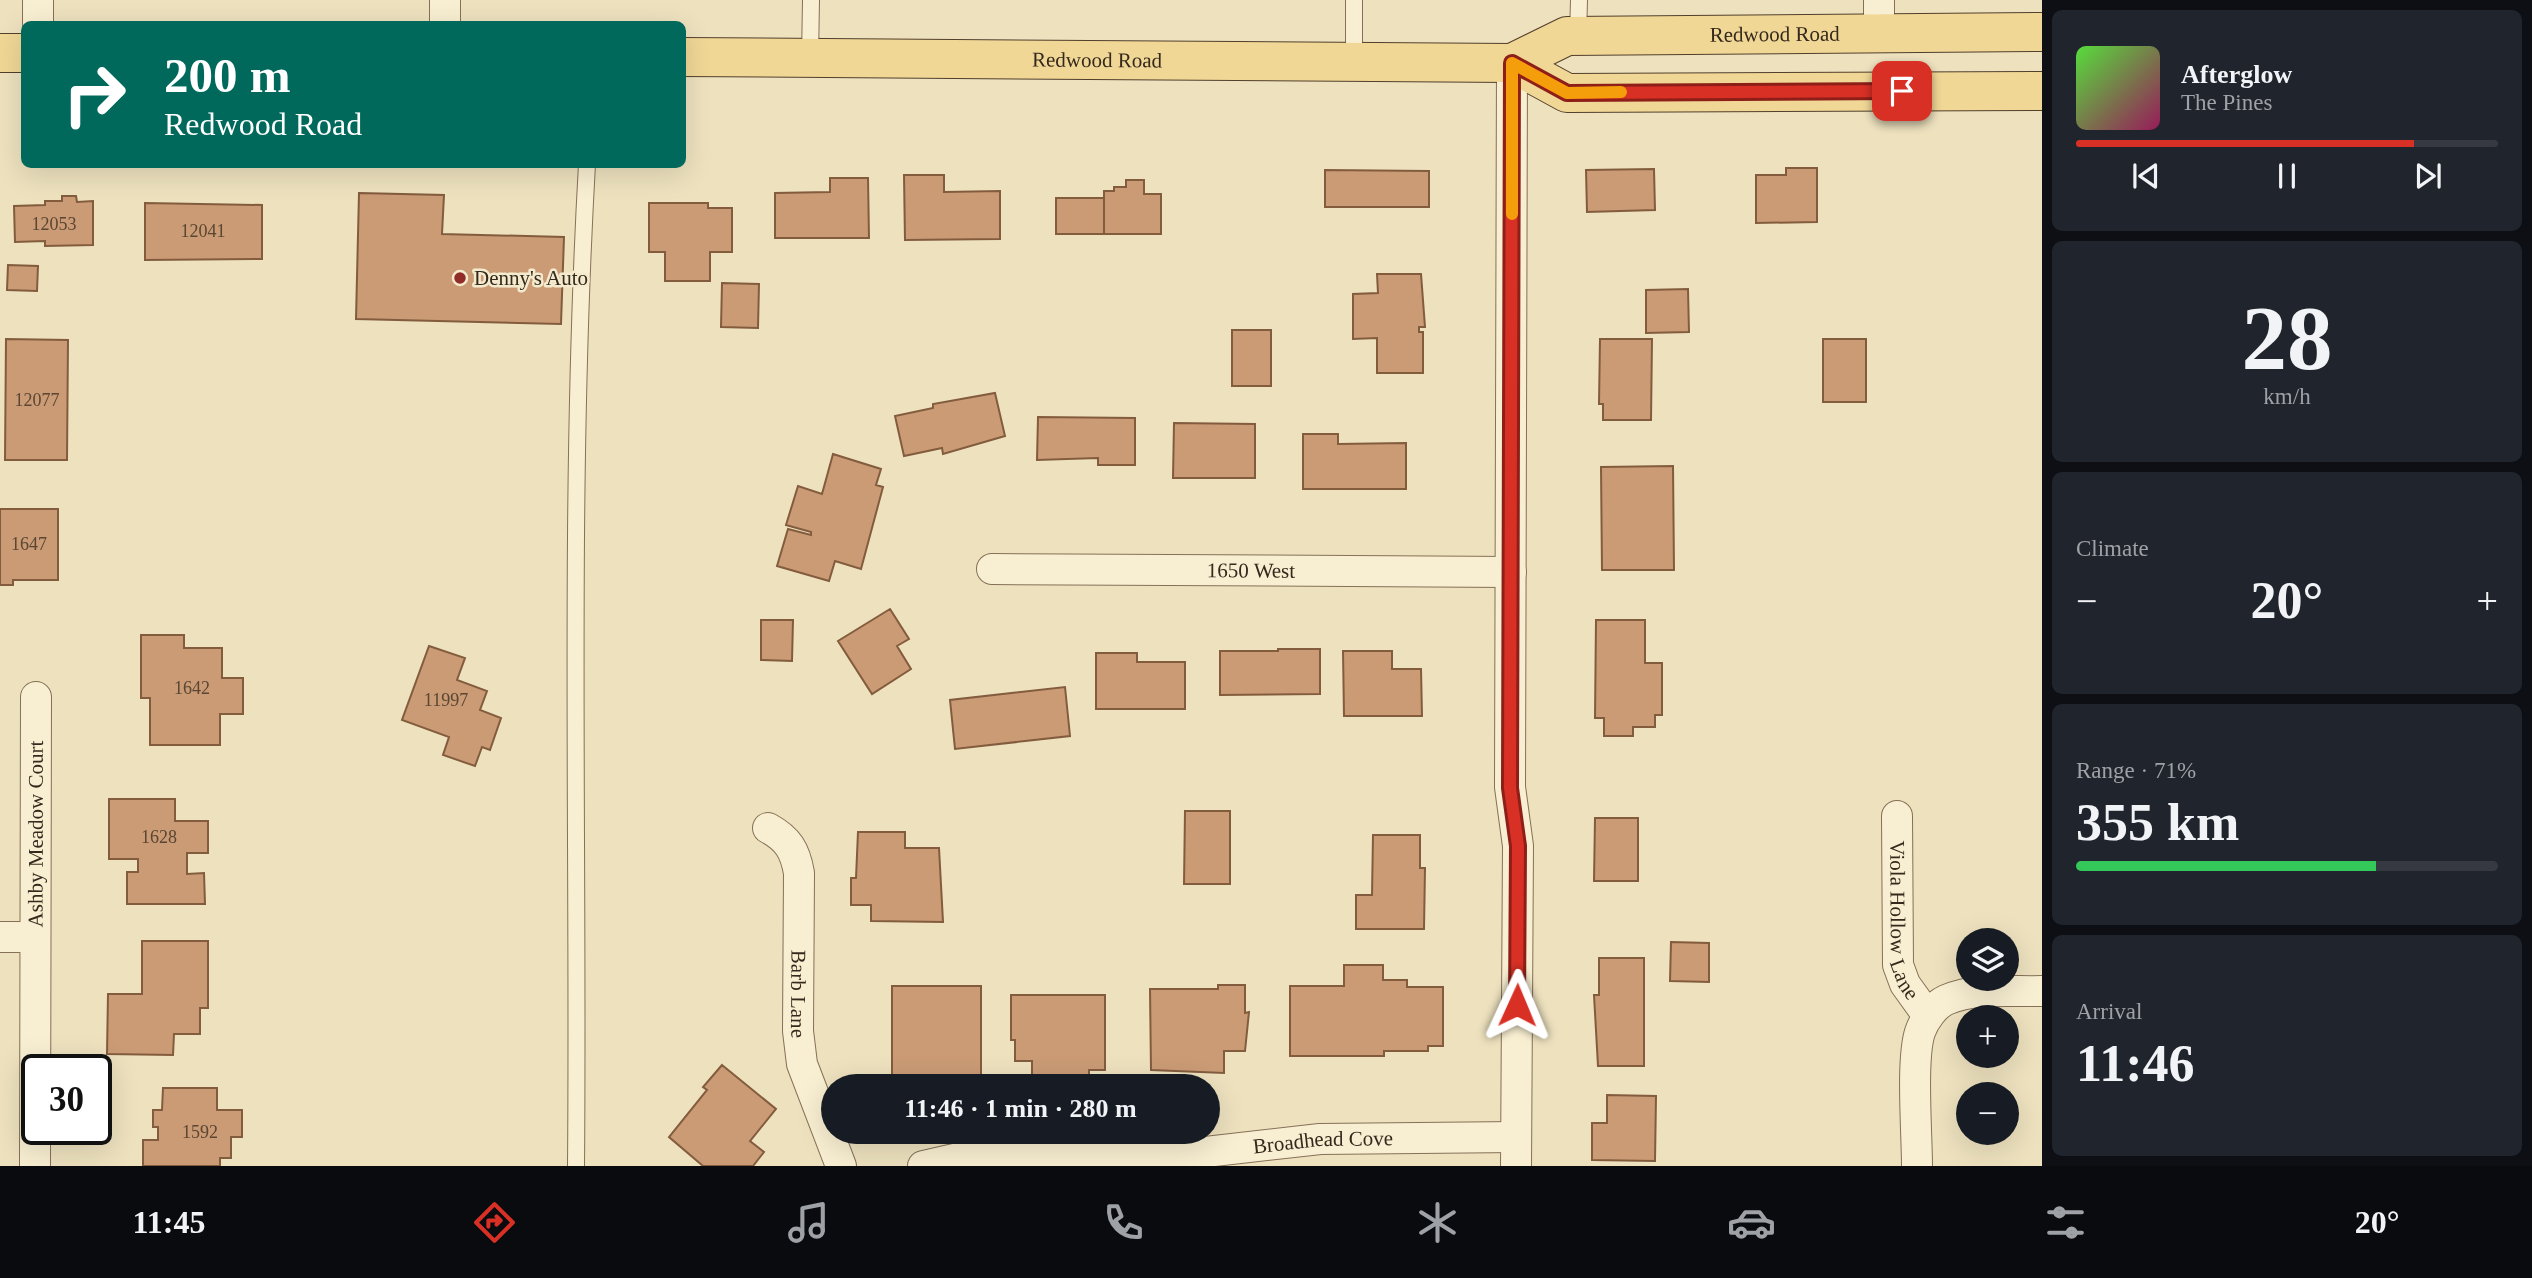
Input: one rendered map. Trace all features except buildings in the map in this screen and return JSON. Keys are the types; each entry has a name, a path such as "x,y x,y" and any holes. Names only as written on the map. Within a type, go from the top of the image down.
{"main road":[{"name":"Redwood Road","path":"686,57 1512,63 1567,36 1578,18 1879,17 2042,32"},
{"path":"0,53 21,53"},
{"name":"Redwood Road","path":"1512,63 1567,93 2042,91"}],"street":[{"path":"38,0 38,21"},
{"path":"445,0 445,21"},
{"path":"1512,63 1510,788 1518,846 1516,1152"},
{"name":"1650 West","path":"992,569 1511,572"},
{"name":"Ashby Meadow Court","path":"0,937 35,937 36,697"},
{"name":"Viola Hollow Lane","path":"1897,816 1898,964 1905,984 1928,1016"},
{"name":"Barb Lane","path":"768,828 791,845 797,858 798,1031 802,1064 841,1166"},
{"path":"35,937 35,1166"},
{"path":"1917,1166 1917,1053 1920,1033 1928,1016 1944,1000 1964,994 2042,991"},
{"name":"Broadhead Cove","path":"923,1166 980,1153 1197,1153 1320,1139 1516,1152"}],"lane":[{"path":"810,58 811,0"},
{"path":"1354,0 1354,61"},
{"path":"576,1166 579,866 576,460 587,168"}],"slow traffic":[{"path":"1512,214 1512,63 1567,93 1621,92"}],"place":[{"name":"Denny's Auto","path":"460,278"}],"route":[{"path":"1517,1005 1518,846 1510,788 1512,63 1567,93 1902,91"}]}
